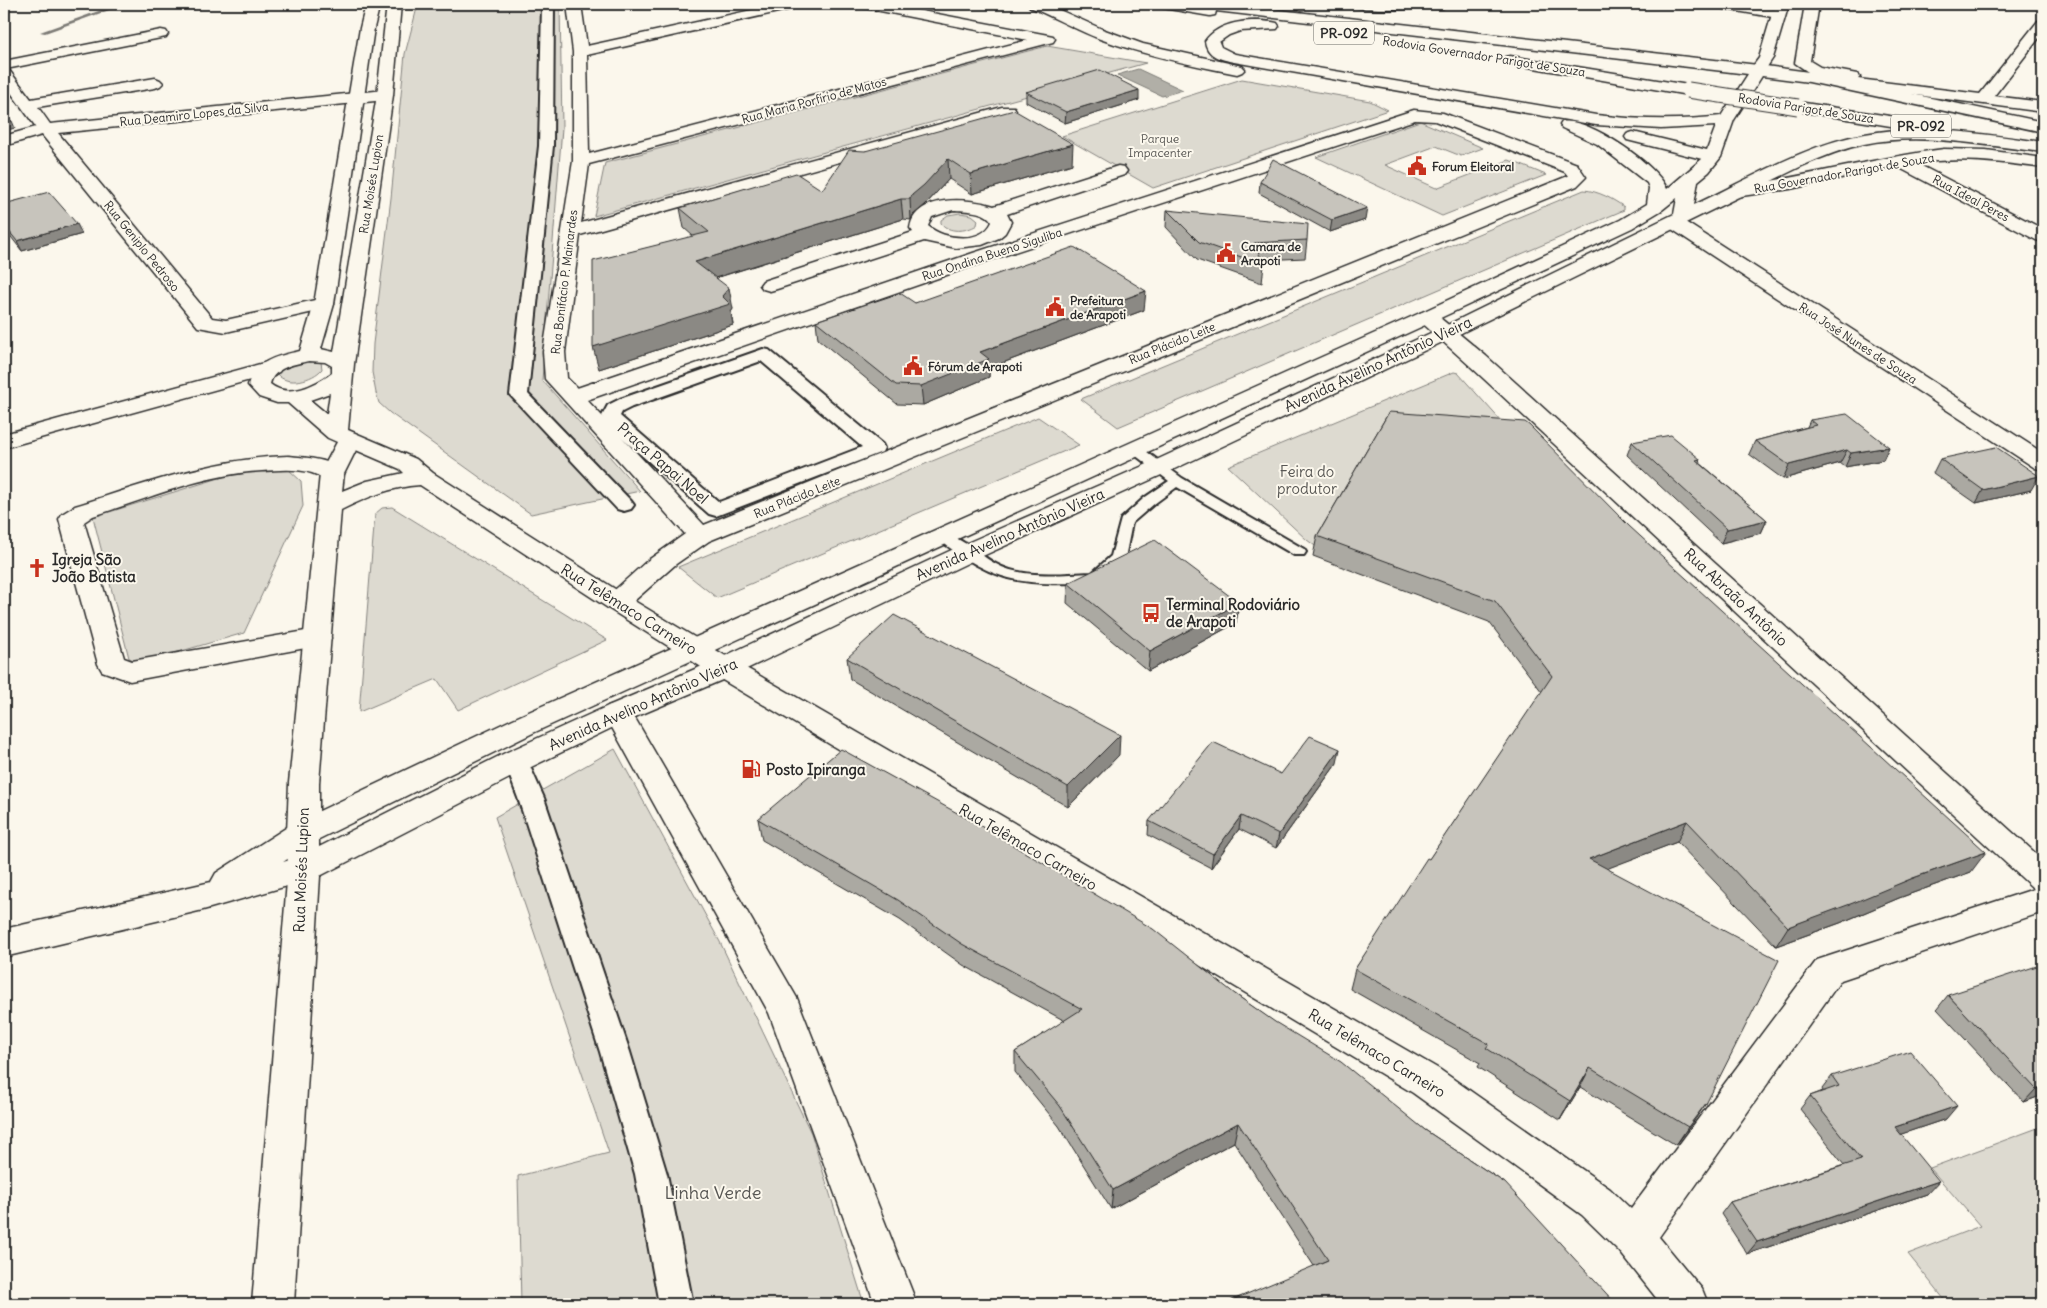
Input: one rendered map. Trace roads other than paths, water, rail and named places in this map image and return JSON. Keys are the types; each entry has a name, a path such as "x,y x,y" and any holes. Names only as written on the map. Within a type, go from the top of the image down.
{"street":[{"name":"Rua Moisés Lupion","path":"308,355 324,304 367,28 373,4"},
{"name":"Rua Moisés Lupion","path":"273,1304 304,869 304,783 329,506 332,474 342,436 343,370 385,95 394,4"},
{"path":"548,4 546,146 519,395 624,504"},
{"name":"Rua Bonifácio P. Mainardes","path":"574,4 580,52 581,161 554,352 556,379 700,536"},
{"path":"580,52 796,4"},
{"name":"Rua Maria Porfírio de Matos","path":"581,161 1048,40 865,4"},
{"path":"1035,4 1103,36 1177,58 1261,74 1487,107 1669,145 1713,157"},
{"name":"Rodovia Governador Parigot de Souza","path":"1163,4 1411,44"},
{"path":"1193,4 1411,31 1758,70 2043,107"},
{"path":"1351,4 1393,6 1443,4"},
{"path":"1720,4 1780,9"},
{"path":"1812,4 1802,63 1806,67 1816,71 1955,96"},
{"name":"Avenida Avelino Antônio Vieira","path":"4,943 202,897 304,869 528,756 618,713 724,668 967,553 1168,474 1435,326 1626,224 1671,215 1689,180 1704,168 1713,157 1726,120 1766,58 1780,9"},
{"path":"1984,100 2043,24"},
{"path":"1329,35 1261,25 1225,30 1212,41 1212,48 1218,54 1234,58 1596,120 1638,125 1696,125 1726,120"},
{"path":"367,28 392,26"},
{"path":"4,65 161,34"},
{"name":"Rodovia Governador Parigot de Souza","path":"1497,58 1688,90"},
{"name":"Rua Geniplo Pedroso","path":"4,73 46,129 205,323 226,326 324,304"},
{"path":"1809,77 2043,127"},
{"path":"27,104 155,83"},
{"name":"Rodovia Parigot de Souza","path":"1688,90 2043,146"},
{"name":"Rua Deamiro Lopes da Silva","path":"4,141 46,129 385,95"},
{"path":"570,231 596,226 1008,110"},
{"name":"Rua Ondina Bueno Siguliba","path":"572,397 980,257 1414,115"},
{"name":"Rua Plácido Leite","path":"617,602 658,564 681,546 700,536 1570,182 1577,177 1572,168 1437,116 1414,115"},
{"path":"1582,128 1613,147 1655,181 1671,215 1735,192 1811,157 1864,139 1940,136 2043,146"},
{"name":"Rua Governador Parigot de Souza","path":"1735,192 1790,184 1898,160 1944,154 1986,155 2043,163"},
{"name":"Rua Ideal Peres","path":"1898,160 2043,236"},
{"path":"995,212 1000,220 1000,226 997,231 980,240 965,242 942,241 925,234 919,228 922,216 940,207 978,206 995,212 1118,171"},
{"name":"Rua José Nunes de Souza","path":"1671,215 2043,463"},
{"path":"997,231 1025,243"},
{"path":"770,285 925,234"},
{"path":"965,242 980,257"},
{"name":"Avenida Avelino Antônio Vieira","path":"202,897 303,833 523,726 1134,449 1435,326"},
{"name":"Rua Abraão Antônio","path":"1435,326 1478,361 2043,879"},
{"name":"Praça Papai Noel","path":"763,354 875,448 716,510 615,422 611,416 614,409 626,403 763,354"},
{"path":"4,441 271,368 286,360 308,355 336,358 343,370 334,384 320,390 293,396 274,396 264,392 187,391"},
{"path":"264,392 259,385 260,380 271,368"},
{"path":"293,396 342,436"},
{"name":"Rua Telêmaco Carneiro","path":"342,436 408,464 425,478 617,602 724,668 1426,1081 1596,1202 1634,1238 1687,1304"},
{"path":"317,638 130,671 112,664 71,519 84,511 219,470 256,464 284,463 315,466 332,474"},
{"path":"329,506 377,486 402,479 425,478"},
{"path":"618,713 785,1010 896,1304"},
{"path":"523,726 528,756 531,798 609,1034 651,1174 676,1304"},
{"path":"1634,1238 1829,970 2043,899"}],"lane":[{"path":"1134,449 1168,474 1299,552"},
{"path":"944,536 967,553 1005,574 1055,578 1095,578 1118,558 1126,522 1148,501 1168,474"}],"waterway":[{"path":"43,32 123,4"}],"place":[{"name":"Forum Eleitoral","path":"1417,166"},
{"name":"Camara de Arapoti","path":"1226,253"},
{"name":"Prefeitura de Arapoti","path":"1055,307"},
{"name":"Fórum de Arapoti","path":"913,366"},
{"name":"Igreja São João Batista","path":"37,568"},
{"name":"Terminal Rodoviário de Arapoti","path":"1151,613"},
{"name":"Posto Ipiranga","path":"751,769"}],"park label":[{"name":"Parque Impacenter","path":"1160,145"},
{"name":"Feira do produtor","path":"1307,480"},
{"name":"Linha Verde","path":"713,1192"}]}
